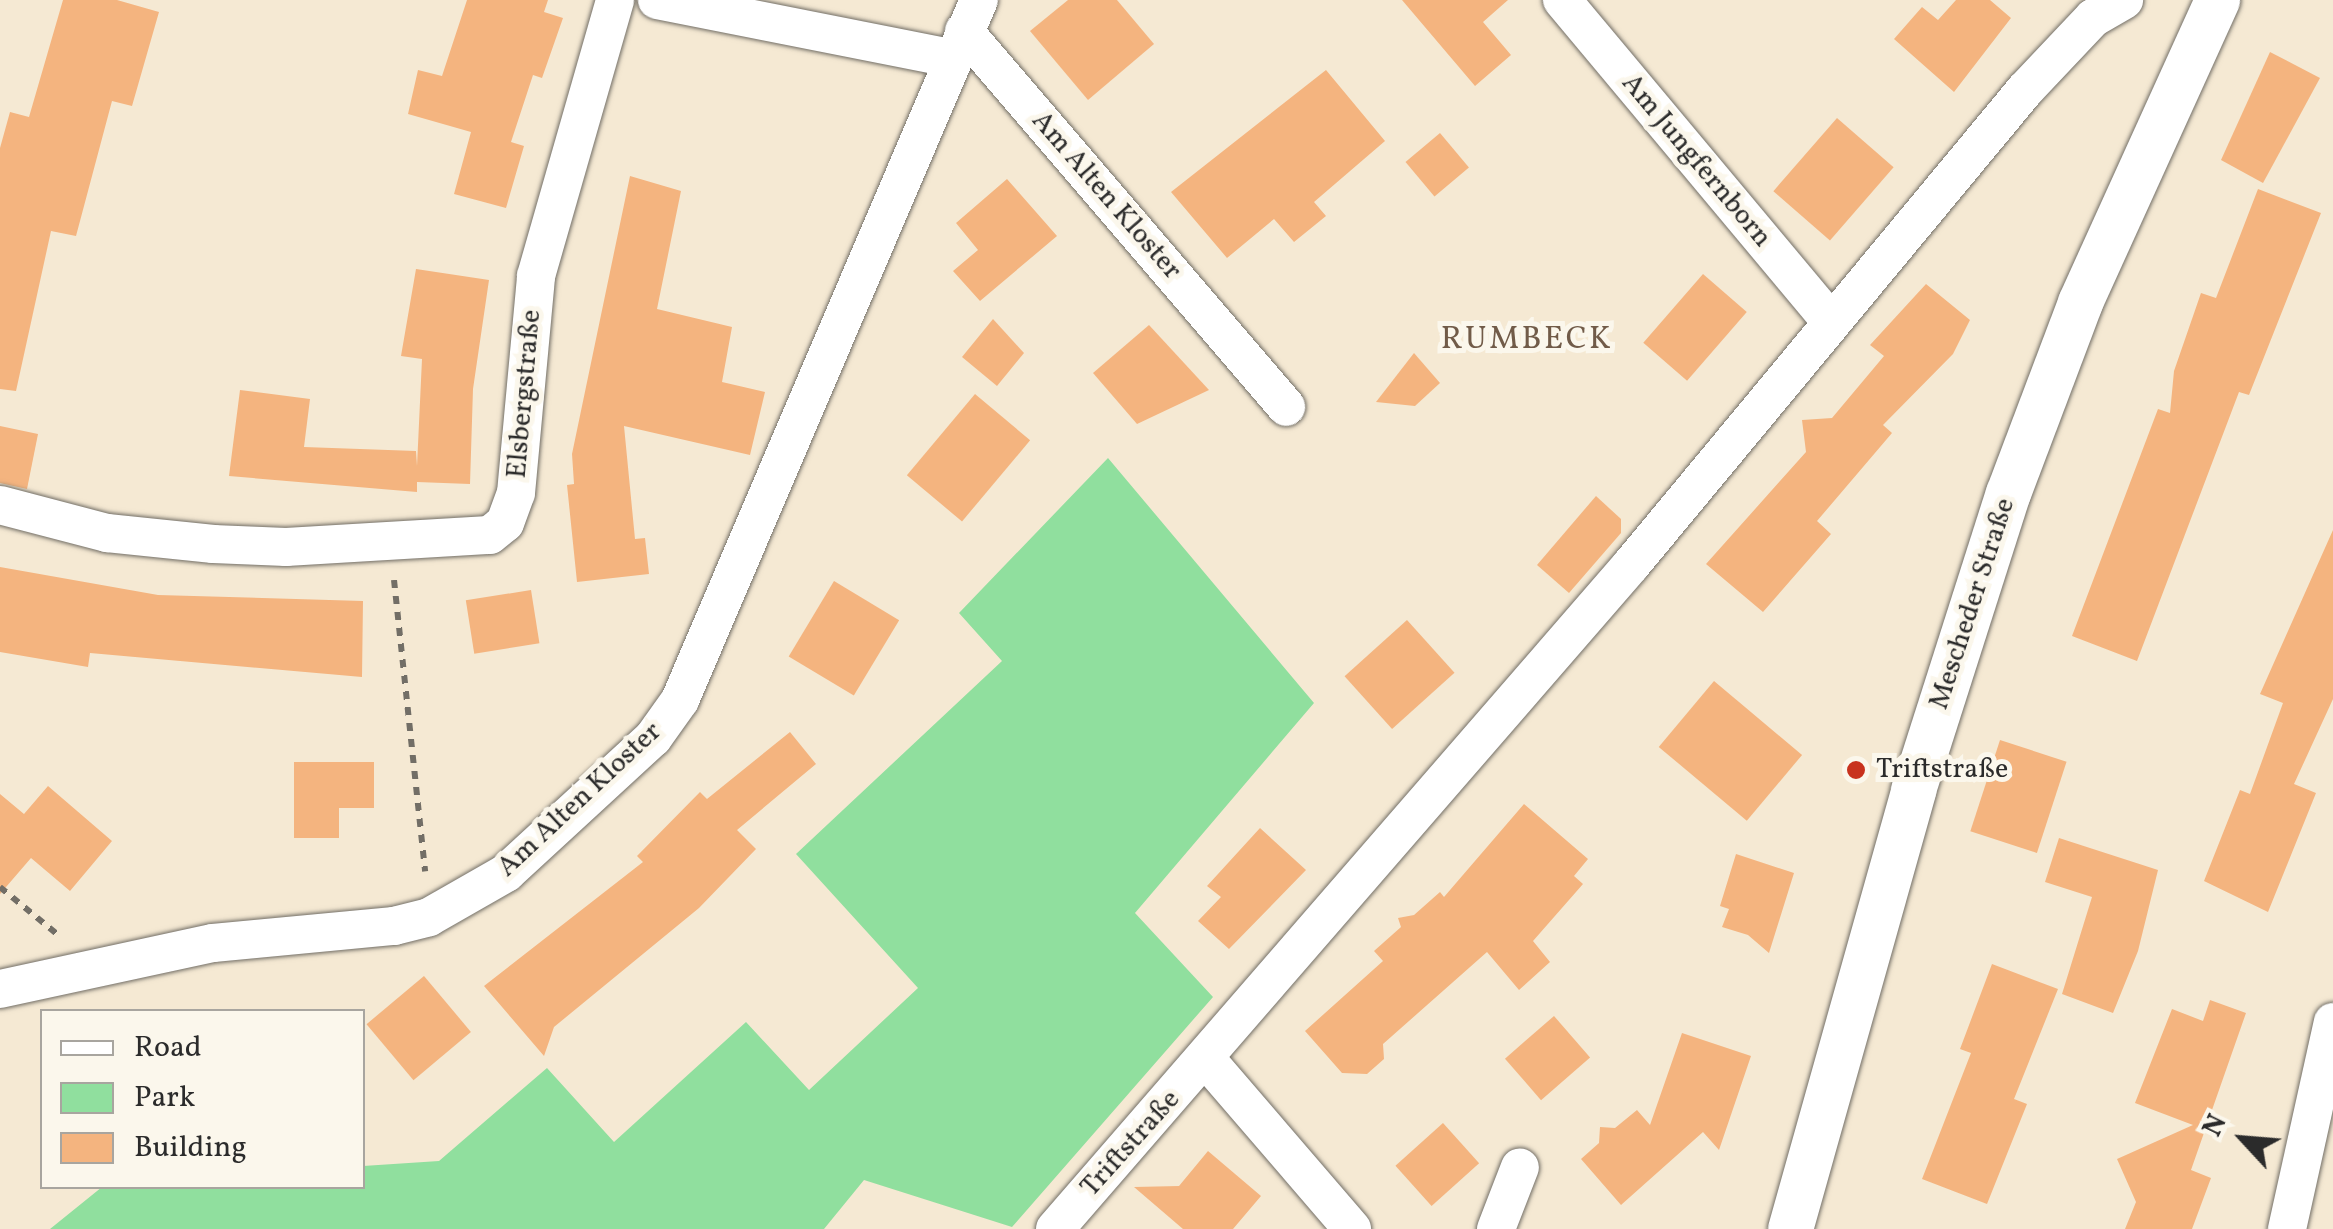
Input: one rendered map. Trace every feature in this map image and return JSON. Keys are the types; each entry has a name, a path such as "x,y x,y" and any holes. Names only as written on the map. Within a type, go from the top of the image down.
{"street":[{"name":"Elsbergstraße","path":"0,505 149,538 286,547 478,540 505,523 511,510 536,276 614,0"},
{"path":"656,0 965,30"},
{"name":"Am Jungfernborn","path":"1562,0 1830,322"},
{"name":"Triftstraße","path":"1055,1229 1630,565 2025,90 2093,18 2124,0"},
{"name":"Mescheder Straße","path":"1790,1229 1913,790 2008,494 2080,302 2217,0"},
{"name":"Am Alten Kloster","path":"0,989 214,943 394,926 430,917 480,890 532,850 653,738 680,700 877,249 965,30 1286,406"},
{"path":"2287,1229 2333,1022"},
{"path":"1206,1058 1352,1229"},
{"path":"1496,1229 1520,1167"}],"path":[{"path":"390,543 430,917"},
{"path":"0,887 93,968"}],"green space":[{"path":"1108,458 1314,703 1135,913 1213,997 1012,1227 864,1180 824,1229 50,1229 100,1189 365,1189 365,1166 439,1161 547,1068 614,1142 746,1022 809,1090 918,988 796,854 1002,661 959,613"}],"building":[{"path":"63,0 117,0 159,12 132,106 112,101 76,236 51,231 16,391 0,389 0,148 10,112 29,117"},
{"path":"467,0 548,0 544,12 563,18 542,78 533,75 511,142 524,146 506,208 454,194 471,132 408,114 418,70 442,76"},
{"path":"1068,0 1117,0 1154,44 1088,100 1030,31"},
{"path":"1402,0 1508,0 1483,22 1511,55 1475,86"},
{"path":"1956,0 1990,0 2011,18 1954,92 1894,39 1922,7 1938,20"},
{"path":"2270,52 2320,78 2263,183 2221,160"},
{"path":"1326,70 1385,141 1314,202 1326,216 1294,242 1274,219 1227,258 1171,192"},
{"path":"1837,118 1894,167 1830,240 1773,191"},
{"path":"1440,133 1469,167 1434,196 1406,162"},
{"path":"630,176 681,191 657,309 732,327 722,382 765,392 750,455 624,426 635,539 645,538 649,574 577,582 567,485 574,484 572,454"},
{"path":"1007,179 1057,236 980,301 953,271 978,250 956,223"},
{"path":"2258,189 2321,213 2249,395 2239,392 2137,661 2072,636 2158,409 2170,413 2174,371 2201,293 2216,298"},
{"path":"416,269 489,280 473,389 470,484 417,482 417,492 229,476 240,390 310,399 304,447 416,451 417,466 422,359 401,356"},
{"path":"1703,274 1747,312 1687,381 1643,343"},
{"path":"1926,284 1970,320 1953,354 1883,425 1892,433 1817,521 1831,534 1763,612 1706,564 1806,452 1802,420 1832,418 1884,356 1870,345"},
{"path":"993,319 1024,353 997,386 962,357"},
{"path":"1149,325 1209,390 1137,424 1093,373"},
{"path":"1414,353 1440,383 1415,406 1376,402"},
{"path":"975,394 1030,440 962,521 907,475"},
{"path":"0,426 38,434 27,489 0,483"},
{"path":"1596,496 1621,519 1621,533 1569,593 1537,565"},
{"path":"2333,530 2333,699 2294,784 2316,793 2268,912 2204,881 2240,790 2250,794 2283,703 2260,694"},
{"path":"0,567 158,595 363,601 362,677 90,653 88,667 0,652"},
{"path":"834,581 899,620 854,696 789,656"},
{"path":"531,590 539,643 474,654 466,600"},
{"path":"1407,620 1455,673 1392,729 1345,676"},
{"path":"1714,681 1802,755 1747,821 1659,747"},
{"path":"790,732 816,764 737,830 756,849 699,908 554,1027 544,1056 484,986 643,862 637,856 700,792 707,799"},
{"path":"2000,740 2067,762 2037,853 1970,831"},
{"path":"294,762 374,762 374,808 339,808 339,838 294,838"},
{"path":"48,786 112,841 70,891 31,858 0,894 0,794 24,814"},
{"path":"1524,804 1588,859 1574,876 1583,884 1533,941 1550,962 1519,990 1487,952 1383,1044 1384,1059 1367,1074 1342,1073 1305,1031 1383,961 1374,951 1401,927 1398,918 1414,915 1440,892 1444,897"},
{"path":"1260,828 1306,870 1229,949 1198,921 1221,897 1207,886"},
{"path":"2059,838 2158,870 2138,951 2113,1013 2062,994 2092,897 2045,882"},
{"path":"1736,854 1794,873 1769,953 1748,935 1722,927 1729,909 1720,906"},
{"path":"1992,964 2058,989 2014,1099 2027,1104 1987,1204 1922,1179 1971,1053 1960,1049"},
{"path":"424,976 471,1032 413,1080 367,1024"},
{"path":"2210,1000 2246,1013 2191,1170 2211,1178 2192,1229 2125,1229 2136,1202 2117,1159 2193,1125 2135,1103 2172,1009 2203,1021"},
{"path":"1554,1016 1590,1058 1541,1100 1505,1059"},
{"path":"1682,1033 1751,1056 1719,1150 1703,1132 1621,1205 1581,1159 1599,1143 1600,1127 1615,1128 1637,1110 1650,1125"},
{"path":"1443,1123 1479,1163 1432,1206 1395,1166"},
{"path":"1208,1151 1261,1196 1233,1229 1183,1229 1134,1187 1179,1186"}],"place":[{"name":"Triftstraße","path":"1856,770"}],"district":[{"name":"RUMBECK","path":"1527,340"}]}
